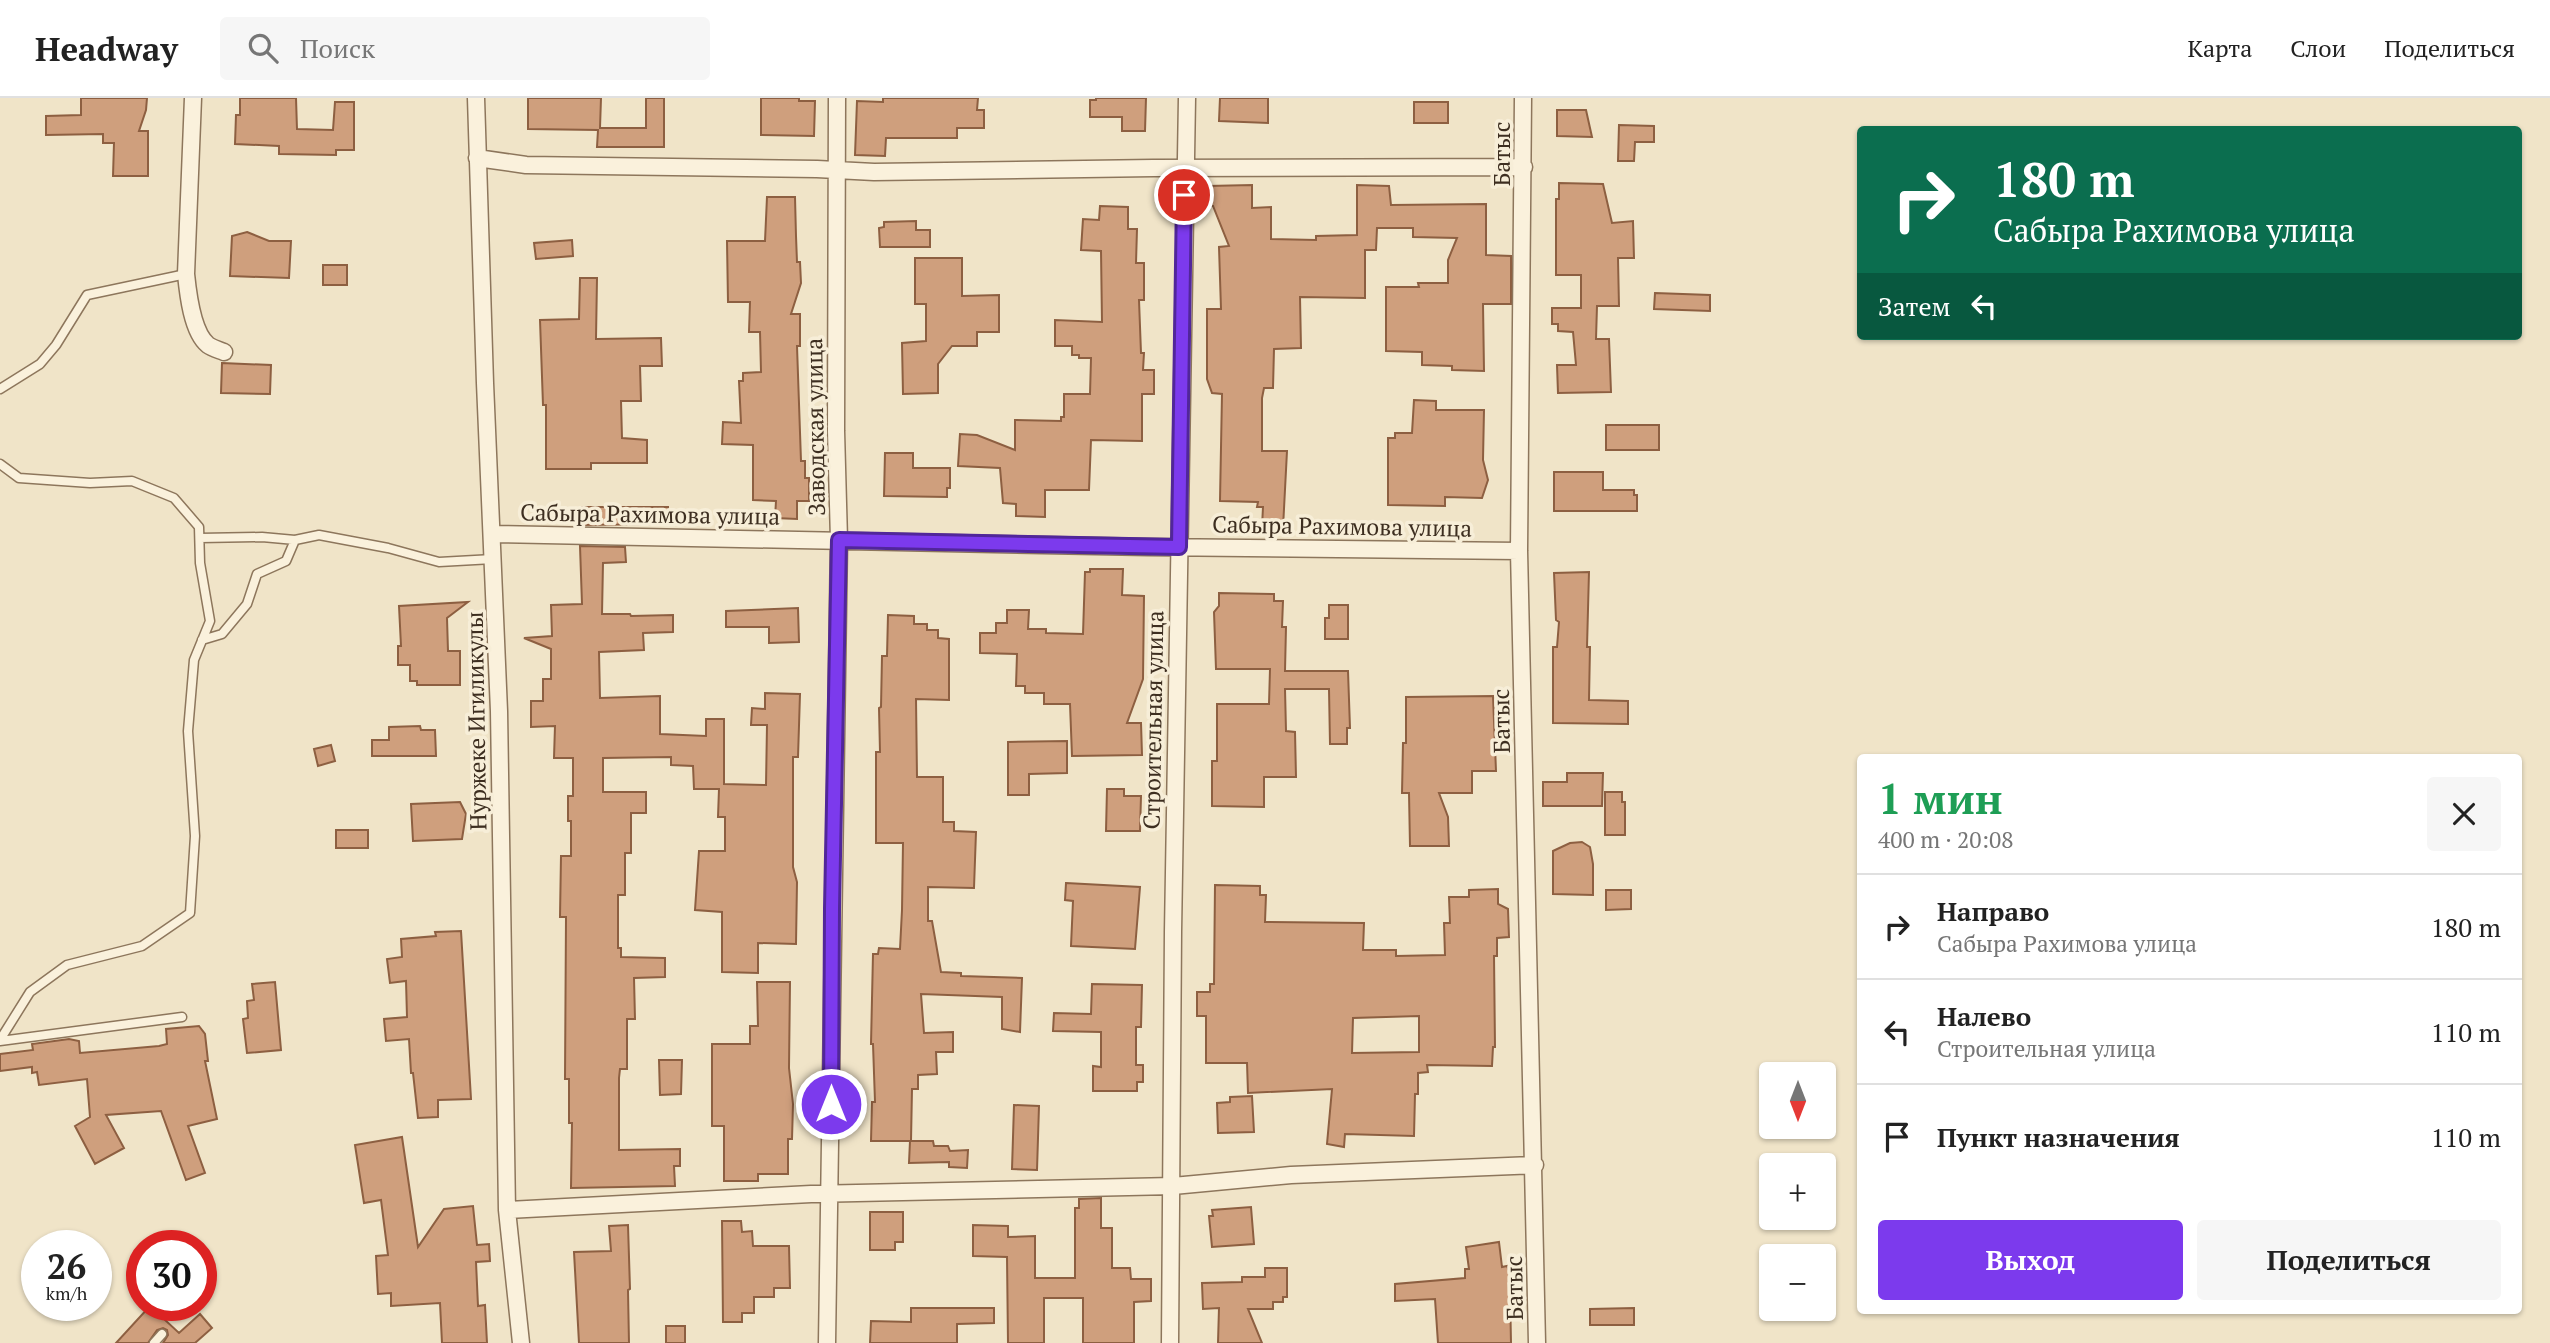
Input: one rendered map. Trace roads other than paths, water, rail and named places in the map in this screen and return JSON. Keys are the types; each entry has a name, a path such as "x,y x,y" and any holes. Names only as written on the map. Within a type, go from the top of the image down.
{"street":[{"path":"193,98 186,274 189,302 198,329 207,345 224,352"},
{"name":"Нуржеке Игиликулы","path":"476,98 499,711 507,1210 521,1343"},
{"name":"Заводская улица","path":"827,1343 839,540 836,431 837,98"},
{"name":"Строительная улица","path":"1170,1343 1187,98"},
{"name":"Батыс","path":"1523,98 1519,551 1537,1343"},
{"path":"477,158 526,165 837,171 1524,167"},
{"name":"Сабыра Рахимова улица","path":"493,534 1519,551"},
{"path":"507,1210 811,1194 1173,1186 1291,1175 1535,1165"}],"lane":[{"path":"0,388 40,364 56,345 87,295 186,274"},
{"path":"0,464 19,478 90,483 132,481 174,498 199,527 200,563 210,621 194,660 188,732 195,836 190,913 142,946 67,965 30,992 0,1041"},
{"path":"200,538 262,537 295,540 320,535 388,548 439,562 494,559"},
{"path":"202,640 222,634 247,604 257,575 286,561 295,540"},
{"path":"0,1041 182,1017"},
{"path":"154,1343 162,1334"}]}
